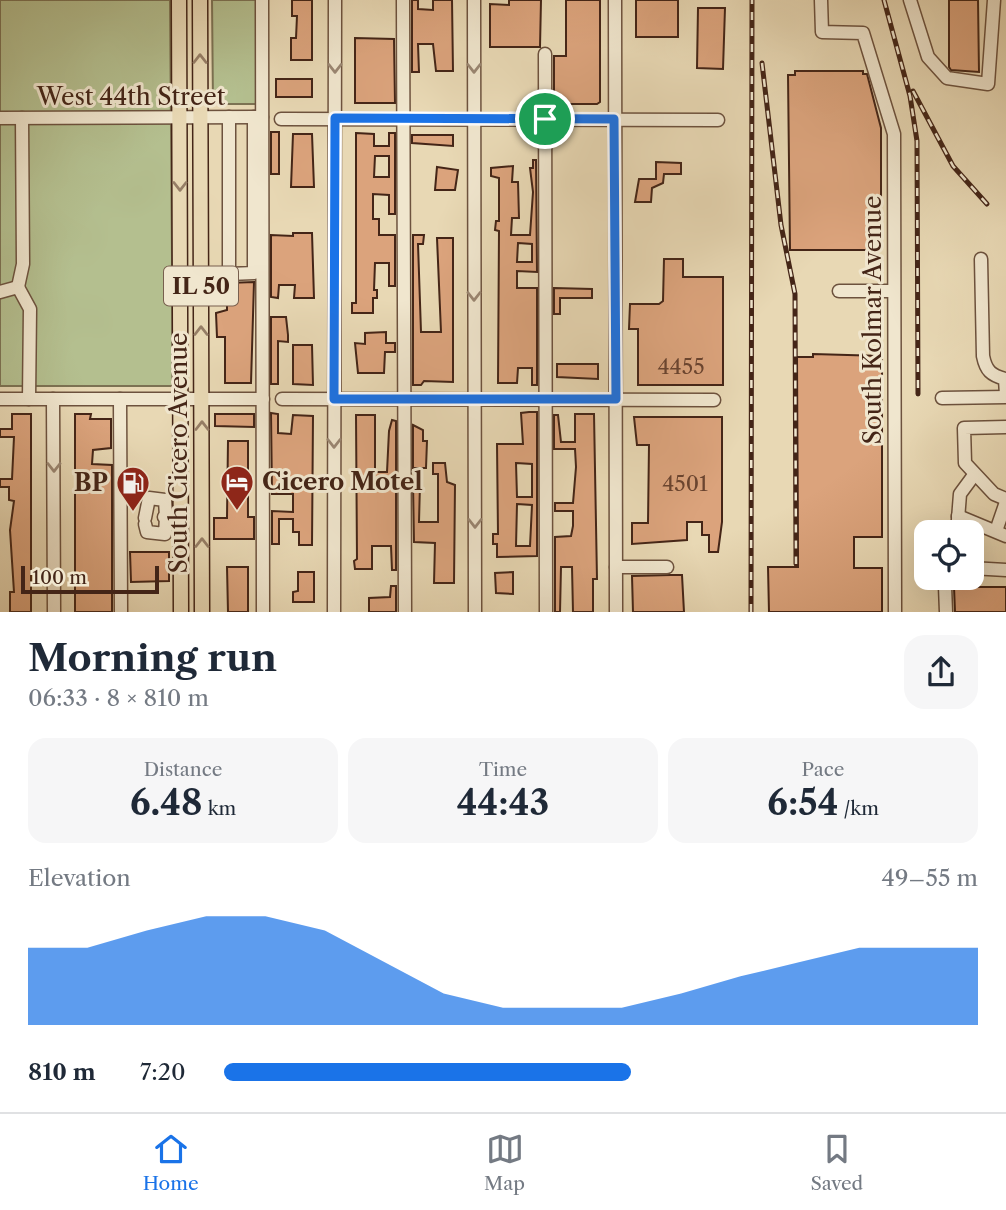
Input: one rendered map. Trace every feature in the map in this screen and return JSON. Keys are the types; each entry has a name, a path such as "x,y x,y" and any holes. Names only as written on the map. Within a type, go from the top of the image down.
{"main road":[{"name":"South Cicero Avenue","path":"179,0 181,399 158,518 181,611"},
{"name":"South Cicero Avenue","path":"200,0 202,611"}],"street":[{"path":"229,117 229,274 254,273 262,0"},
{"path":"334,611 335,0"},
{"path":"403,0 405,611"},
{"path":"474,0 475,611"},
{"path":"615,0 616,611"},
{"name":"South Kolmar Avenue","path":"821,0 822,32 863,33 894,134 895,611"},
{"path":"909,0 928,57 947,78 988,84 994,0"},
{"path":"545,54 546,611"},
{"name":"West 44th Street","path":"0,118 258,117"},
{"path":"258,117 264,611"},
{"path":"22,118 23,264 18,286 30,309 29,399"},
{"path":"281,119 718,120"},
{"path":"229,203 254,204"},
{"path":"942,398 1006,396 1006,379 994,376 986,369 982,356 981,259"},
{"path":"0,292 18,286"},
{"path":"839,291 893,292"},
{"path":"0,399 263,399"},
{"path":"54,399 54,611"},
{"path":"121,399 121,611"},
{"path":"282,400 714,400"},
{"path":"957,516 1001,533 1006,501 994,494 965,463 964,428 1006,427"},
{"path":"957,520 960,494 974,475"},
{"path":"616,567 667,567"},
{"path":"984,569 1006,570"},
{"path":"945,590 946,611"}],"green space":[{"path":"0,0 170,0 173,386 0,386"},
{"path":"212,0 258,0 259,104 213,104"}],"building":[{"path":"292,0 312,0 312,60 291,60 291,38 296,38 297,16 292,16"},
{"path":"412,0 418,0 418,9 433,10 433,0 452,0 453,71 436,71 433,44 418,44 419,72 412,72"},
{"path":"509,0 541,0 540,47 490,47 490,4 509,5"},
{"path":"566,0 600,0 600,102 597,104 554,104 554,56 566,56"},
{"path":"636,0 678,0 678,37 636,37"},
{"path":"949,0 978,0 979,72 951,70 949,67"},
{"path":"698,8 725,8 723,69 697,68"},
{"path":"355,38 394,39 395,103 355,103"},
{"path":"795,71 863,71 863,74 867,74 881,128 881,250 790,250 788,75 795,75"},
{"path":"276,79 312,79 312,97 276,97"},
{"path":"271,132 279,132 279,174 271,174"},
{"path":"356,133 374,134 374,146 389,146 389,133 395,133 395,214 389,214 389,195 373,194 373,219 379,219 379,235 395,235 395,286 389,286 389,263 375,263 374,290 377,290 377,298 373,298 373,313 352,313 352,303 356,303","holes":["375,156 389,156 389,177 374,177"]},
{"path":"293,134 312,134 314,187 291,187"},
{"path":"412,135 453,135 453,146 412,143"},
{"path":"533,160 536,160 537,272 517,271 517,288 537,288 537,385 532,385 532,368 518,368 517,383 498,383 499,231 495,230 496,221 499,221 499,178 491,176 491,168 513,166 512,182 518,182 519,218 512,218 511,235 530,235 533,192 530,168 533,168","holes":["518,243 532,244 532,262 517,262"]},
{"path":"656,162 681,163 681,174 664,174 663,183 652,188 651,202 635,202 639,179 656,179"},
{"path":"437,167 458,170 455,190 435,190"},
{"path":"293,233 312,233 314,298 294,298 295,285 279,285 278,298 271,297 271,235 293,236"},
{"path":"413,235 424,235 423,244 418,244 421,332 441,332 437,238 453,238 453,382 424,381 421,385 413,385"},
{"path":"664,259 683,259 683,277 723,277 723,385 638,385 638,329 629,329 630,304 659,304 663,301"},
{"path":"254,282 251,383 225,383 225,337 217,337 216,313 227,310 227,283"},
{"path":"554,288 592,289 592,298 560,298 560,314 554,314"},
{"path":"271,317 286,317 288,335 288,342 278,341 278,384 271,384"},
{"path":"386,332 386,343 395,343 395,352 385,352 384,373 358,373 355,343 365,344 365,333"},
{"path":"293,345 312,345 313,385 293,384"},
{"path":"813,354 882,356 882,537 854,537 854,568 882,568 882,612 769,612 768,567 798,567 797,357 813,357"},
{"path":"557,364 598,364 598,379 557,377"},
{"path":"537,412 537,556 497,557 497,544 493,544 493,534 498,534 497,444 523,444 521,413","holes":["516,463 532,464 532,497 517,497","517,504 532,505 530,546 516,546"]},
{"path":"271,413 278,414 278,433 291,434 293,415 313,416 312,545 299,545 299,532 293,532 293,519 279,519 279,544 272,544 272,511 293,512 293,494 272,494"},
{"path":"12,414 31,414 31,612 10,612 10,592 14,592 10,530 14,501 9,500 9,487 0,487 0,479 12,479 14,437 0,437 0,429 12,429"},
{"path":"75,414 91,414 90,419 111,419 111,448 93,450 92,464 112,465 112,612 75,612"},
{"path":"215,414 254,414 254,427 215,426"},
{"path":"575,414 594,414 597,579 593,579 593,612 573,612 572,567 561,567 560,612 555,612 555,537 571,536 573,511 555,511 555,503 573,503 576,467 575,449 554,449 554,415 558,415 561,442 575,442"},
{"path":"356,415 375,415 375,472 387,472 389,431 392,420 396,421 396,570 392,570 391,546 372,546 372,569 355,569"},
{"path":"634,417 722,417 722,522 718,552 709,552 709,535 702,535 702,522 687,522 687,540 632,544 632,523 648,523 649,445 637,445"},
{"path":"413,425 423,430 423,441 427,441 426,468 413,468"},
{"path":"228,441 248,441 248,517 254,517 254,539 214,539 214,518 227,518"},
{"path":"433,463 445,463 447,482 455,485 454,583 434,583 435,543 414,542 413,483 420,484 419,522 438,522 438,474 433,474"},
{"path":"130,552 169,552 169,581 131,582"},
{"path":"227,567 248,567 248,612 228,612"},
{"path":"298,572 314,572 314,602 293,602 293,592 298,591"},
{"path":"513,572 513,594 496,593 495,573"},
{"path":"682,575 684,612 633,612 632,576"},
{"path":"391,586 396,586 396,612 369,612 369,598 390,597"},
{"path":"1006,587 1006,612 955,612 954,590"}],"railway":[{"path":"751,612 752,0"},
{"path":"884,0 910,96 917,141 918,394"},
{"path":"762,63 781,225 795,294 796,564"},
{"path":"913,91 953,166 987,204"}],"place":[{"name":"Cicero Motel","path":"237,512"},
{"name":"BP","path":"133,513"}],"route":[{"path":"335,118 545,119 614,119 616,399 334,399 335,118"}]}
